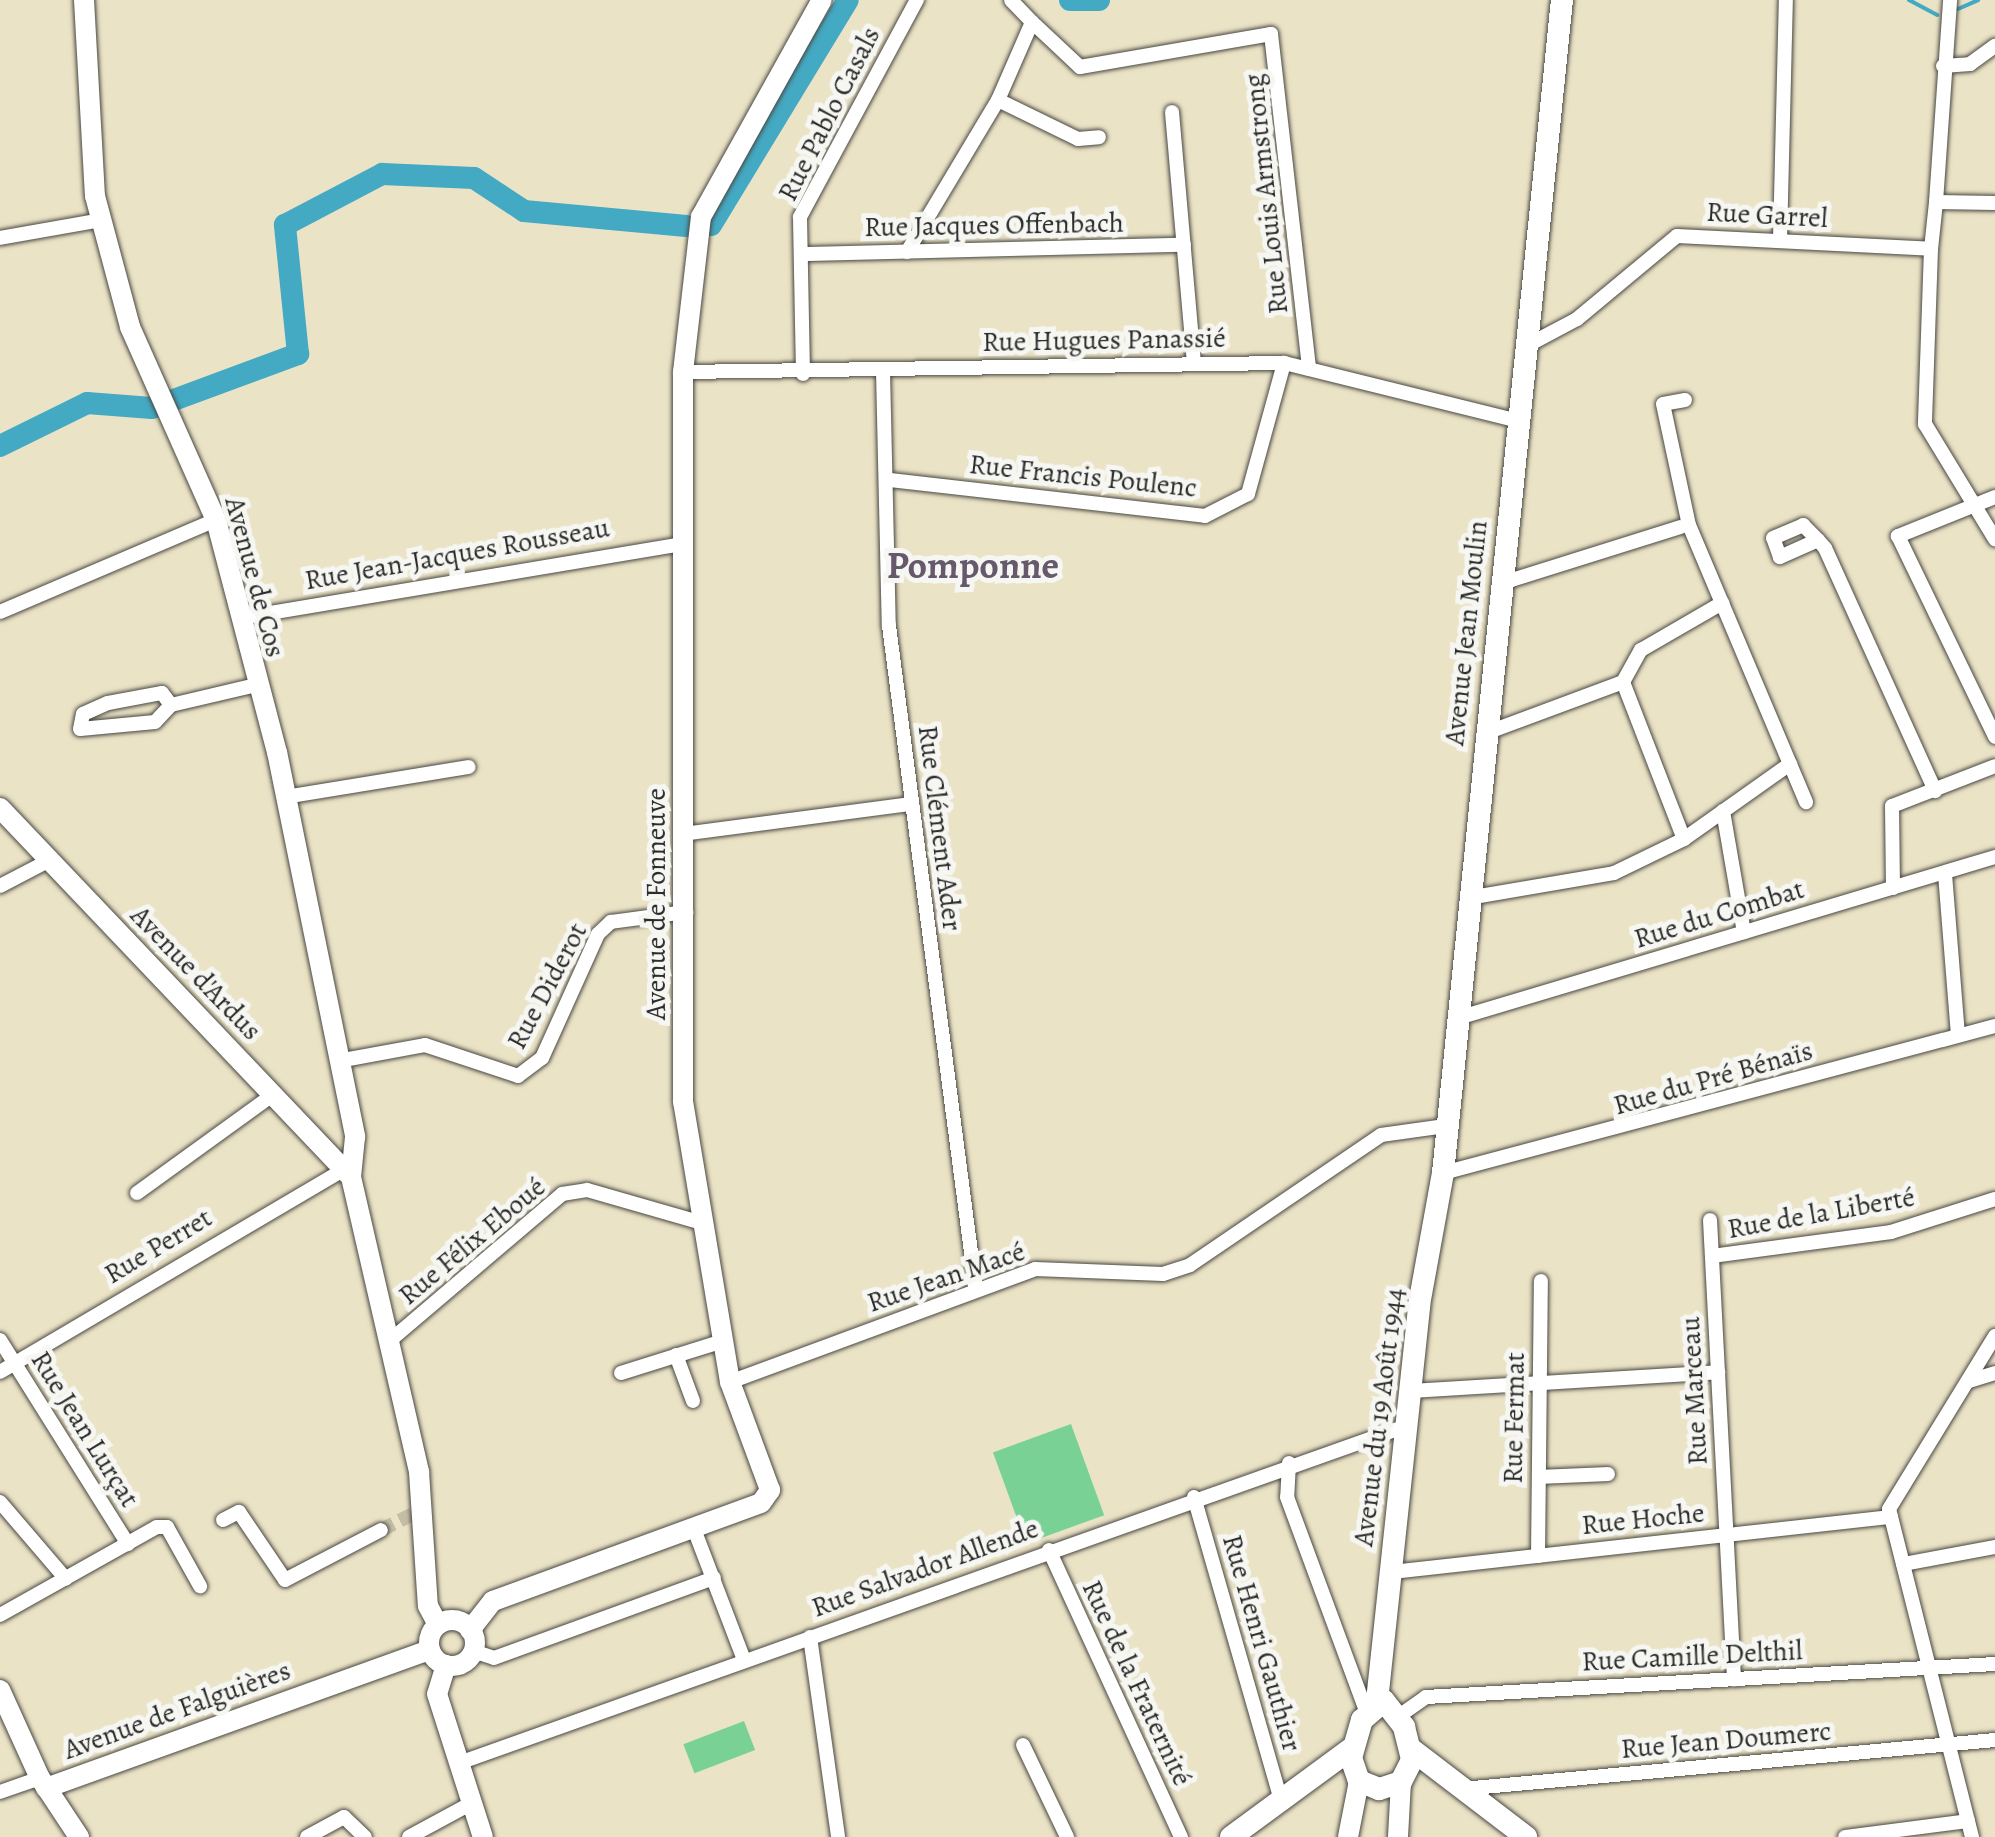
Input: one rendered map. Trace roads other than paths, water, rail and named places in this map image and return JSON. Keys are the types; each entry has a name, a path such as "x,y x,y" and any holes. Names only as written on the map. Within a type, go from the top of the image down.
{"main road":[{"name":"Avenue Jean Moulin","path":"1428,1273 1443,1173 1562,0"},
{"name":"Avenue du 19 Août 1944","path":"1383,1708 1401,1571 1428,1273"},
{"name":"Avenue du 19 Août 1944","path":"1383,1708 1410,1425 1418,1394"},
{"path":"1230,1837 1352,1748 1383,1708 1411,1750 1526,1837"},
{"path":"1352,1748 1374,1782"},
{"path":"1290,1796 1374,1782 1411,1750"}],"street":[{"name":"Avenue de Cos","path":"84,0 102,220 163,405 216,520 285,797 357,1149 348,1173"},
{"name":"Avenue de Fonneuve","path":"472,1640 493,1601 767,1500 730,1382 683,1102 683,372 701,217 822,0"},
{"name":"Rue Pablo Casals","path":"803,374 805,254 800,217 916,0"},
{"path":"907,252 998,100 1032,22 1011,0"},
{"path":"1780,240 1786,0"},
{"path":"1950,0 1920,398 1924,424 1995,539"},
{"name":"Rue Louis Armstrong","path":"1032,22 1080,66 1270,34 1309,369"},
{"path":"1943,66 1970,64 1995,46"},
{"path":"998,100 1078,139 1099,136"},
{"path":"1172,112 1194,361"},
{"path":"1936,202 1995,202"},
{"path":"0,238 102,220"},
{"name":"Rue Garrel","path":"1530,344 1577,319 1676,236 1930,249"},
{"name":"Rue Jacques Offenbach","path":"805,254 1184,245"},
{"name":"Rue Hugues Panassié","path":"683,372 803,374 1194,361 1284,363 1519,421"},
{"name":"Rue Francis Poulenc","path":"890,480 1206,516 1248,494 1284,363"},
{"name":"Rue Clément Ader","path":"884,371 890,480 890,626 976,1290"},
{"path":"1686,400 1663,404 1685,526 1806,802"},
{"path":"1995,497 1970,500 1898,536 1995,737"},
{"path":"0,612 216,520"},
{"path":"1502,583 1685,526"},
{"path":"1818,540 1935,791"},
{"name":"Rue Jean-Jacques Rousseau","path":"240,618 684,544"},
{"path":"1485,733 1623,682 1641,650 1722,603"},
{"path":"1623,682 1684,839"},
{"path":"171,705 162,692 108,703 78,722 94,735 156,722 171,705 256,685"},
{"path":"1468,898 1614,874 1684,839 1790,764"},
{"path":"1893,888 1892,806 1995,766"},
{"path":"285,797 469,767"},
{"path":"683,834 912,804"},
{"name":"Avenue d'Ardus","path":"0,808 348,1173"},
{"path":"1723,811 1744,932"},
{"name":"Rue du Combat","path":"1458,1018 1995,856"},
{"path":"0,886 50,860"},
{"path":"1944,874 1958,1034"},
{"name":"Rue Diderot","path":"338,1062 425,1046 518,1076 542,1058 598,934 611,922 686,912"},
{"name":"Rue du Pré Bénaïs","path":"1443,1173 1995,1026"},
{"path":"137,1193 274,1094"},
{"name":"Rue Jean Macé","path":"730,1382 1035,1269 1177,1270 1381,1135 1445,1126"},
{"path":"348,1173 393,1338 420,1472 428,1606 438,1624 438,1694 483,1837"},
{"name":"Rue Perret","path":"0,1372 348,1173"},
{"name":"Rue Félix Eboué","path":"393,1338 562,1194 587,1190 702,1223"},
{"name":"Rue de la Liberté","path":"1712,1256 1890,1232 1995,1199"},
{"name":"Rue Marceau","path":"1710,1220 1734,1678"},
{"name":"Rue Fermat","path":"1538,1556 1541,1280"},
{"path":"1972,1837 1891,1517 1995,1336"},
{"name":"Rue Jean Lurçat","path":"0,1340 128,1544"},
{"path":"621,1373 723,1341"},
{"path":"676,1355 693,1401"},
{"path":"1418,1394 1718,1372"},
{"path":"1968,1382 1995,1372"},
{"name":"Rue Salvador Allende","path":"458,1764 1289,1463 1410,1425"},
{"path":"1287,1497 1289,1463"},
{"path":"1261,1473 1287,1497 1383,1708"},
{"path":"1539,1477 1608,1474"},
{"name":"Rue Henri Gauthier","path":"1194,1498 1290,1796"},
{"path":"0,1502 66,1579"},
{"path":"223,1520 239,1512 285,1580 381,1530"},
{"name":"Rue Hoche","path":"1401,1571 1891,1517"},
{"path":"0,1616 128,1544 167,1527 200,1586"},
{"path":"694,1529 744,1660"},
{"path":"1903,1564 1995,1548"},
{"name":"Rue de la Fraternité","path":"1049,1550 1180,1837"},
{"path":"438,1624 472,1640 494,1658 714,1578"},
{"path":"810,1636 838,1837"},
{"name":"Avenue de Falguières","path":"0,1690 43,1783 438,1658 472,1640"},
{"name":"Rue Camille Delthil","path":"1383,1708 1426,1696 1995,1664"},
{"name":"Rue Jean Doumerc","path":"1462,1789 1995,1740"},
{"path":"1022,1745 1067,1837"},
{"path":"1348,1837 1374,1782"},
{"path":"1374,1782 1398,1837"},
{"path":"0,1792 43,1783 79,1837"},
{"path":"409,1837 472,1803"},
{"path":"307,1837 344,1817 365,1837"},
{"path":"1845,1837 1968,1821"}],"waterway":[{"path":"711,225 848,0"},
{"path":"1070,0 1099,0"},
{"path":"1909,0 1937,15"},
{"path":"1958,9 1978,0"},
{"path":"0,446 87,403 152,408 298,354 285,225 382,174 474,178 524,211 686,226"}],"tunnel":[{"path":"381,1530 423,1509"}],"district":[{"name":"Pomponne","path":"973,566"}]}
